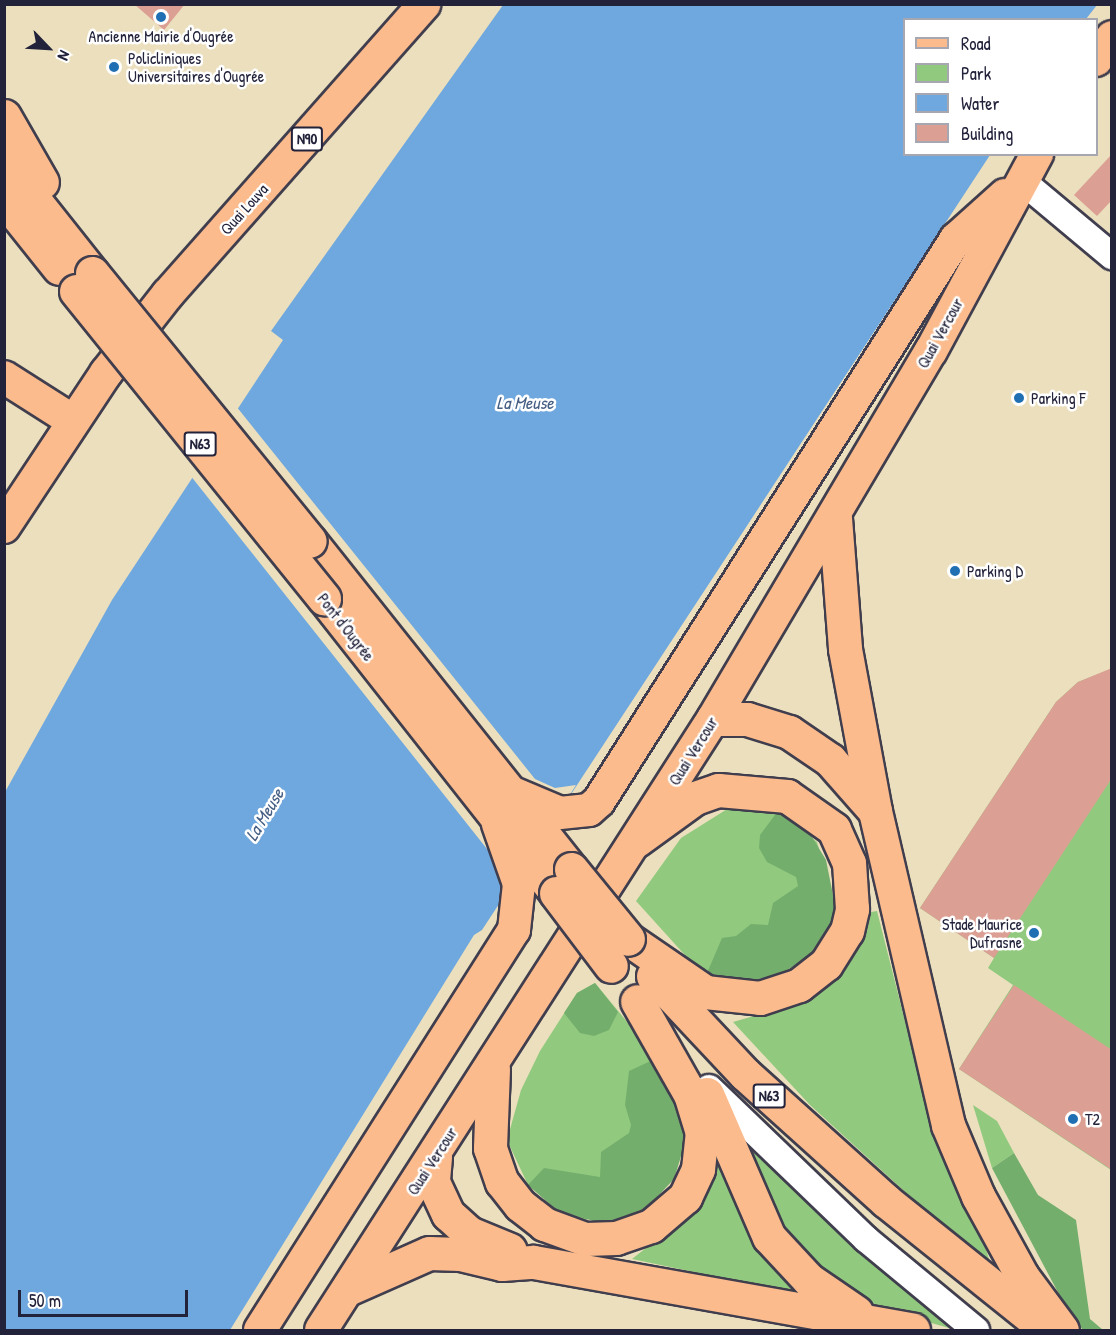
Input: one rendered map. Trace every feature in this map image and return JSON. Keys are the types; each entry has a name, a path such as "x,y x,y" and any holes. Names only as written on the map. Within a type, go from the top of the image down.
{"highway":[{"path":"4,116 46,188 52,238"},
{"name":"N63","path":"4,162 52,238"},
{"name":"N63","path":"4,199 52,238"},
{"path":"4,216 52,238"},
{"name":"Pont d'Ougrée","path":"52,238 84,282 500,802 628,939"},
{"path":"835,518 844,649 875,812 948,1125 1011,1256 1062,1330"},
{"path":"713,719 747,719 804,741 830,760 875,812"},
{"path":"628,939 705,992 760,998 799,985 826,964 847,931 852,909 849,863 834,829 787,796 718,790 695,798 637,840"},
{"name":"Pont d'Ougrée","path":"500,802 637,1001"},
{"name":"N63","path":"628,939 651,974 745,1074 886,1201 1047,1330"},
{"path":"493,1069 490,1148 502,1182 520,1205 544,1224 585,1239 616,1238 651,1226 685,1197 698,1169 702,1133 691,1096 637,1001"},
{"name":"N63","path":"637,1001 688,1067 716,1110 747,1196 769,1237 809,1280 868,1319 913,1330"},
{"path":"435,1157 438,1200 457,1224 533,1262"},
{"path":"350,1288 429,1253 502,1263 533,1262 868,1319"}],"main road":[{"name":"Quai Louva","path":"72,421 168,294 426,4"},
{"path":"1098,57 1112,37"},
{"path":"260,1330 514,930 519,884 500,802 560,813 589,810 599,801 956,239 1029,167"},
{"name":"Quai Vercour","path":"321,1330 493,1069 713,719 835,518 1029,167"},
{"path":"4,377 72,421"},
{"name":"N90","path":"4,526 72,421"}],"street":[{"path":"1029,167 1112,255"},
{"path":"688,1067 866,1239 976,1330"}],"green space":[{"name":"Stade Maurice Dufrasne","path":"1111,669 1111,1170 959,1069 1013,985 988,968 994,958 920,908 1056,702 1078,682"},
{"path":"732,806 778,811 817,842 835,905 727,979 693,964 636,901 681,838"},
{"path":"778,811 806,827 826,860 835,905 830,931 818,950 783,973 747,982 707,973 722,938 736,936 751,924 768,925 773,903 798,886 796,877 767,862 759,848 760,835"},
{"path":"877,911 925,1100 957,1188 983,1240 989,1259 984,1264 810,1105 733,1022 785,1007 827,985 846,964 867,931 871,912"},
{"path":"595,983 671,1075 674,1179 586,1220 558,1211 528,1185 507,1140 521,1090 540,1051 577,993"},
{"path":"595,983 618,1012 609,1030 594,1036 580,1033 564,1013 577,993"},
{"path":"657,1058 671,1075 687,1137 674,1179 643,1212 624,1219 601,1223 558,1211 528,1185 544,1168 600,1177 601,1152 629,1133 631,1125 625,1105 629,1071"},
{"path":"973,1105 997,1121 1014,1153 992,1168"},
{"path":"733,1123 954,1321 949,1328 872,1306 840,1288 785,1241"},
{"path":"719,1149 803,1295 632,1259 688,1215"},
{"path":"1014,1153 1038,1195 1076,1220 1090,1319 1103,1330 1083,1330 1070,1315 992,1168"}],"water":[{"name":"La Meuse","path":"503,5 1097,5 1087,18 903,18 903,156 989,156 482,930 474,935 230,1330 5,1330 5,792 112,600 283,340 271,331"}],"pier":[{"path":"236,406 535,779 555,788 576,785 502,904 501,880 491,854 190,475"}],"building":[{"name":"Ancienne Mairie d'Ougrée","path":"134,4 185,4 164,30"},
{"path":"1112,154 1112,200 1097,216 1074,195"},
{"path":"1112,668 1112,778 994,958 920,908 1056,702 1078,682"},
{"name":"T2","path":"1014,985 1112,1050 1112,1170 959,1069"}],"place":[{"name":"Ancienne Mairie d'Ougrée","path":"161,17"},
{"name":"Policliniques Universitaires d'Ougrée","path":"114,67"},
{"name":"Parking F","path":"1019,398"},
{"name":"Parking D","path":"955,571"},
{"name":"Stade Maurice Dufrasne","path":"1034,933"},
{"name":"T2","path":"1073,1119"}]}
